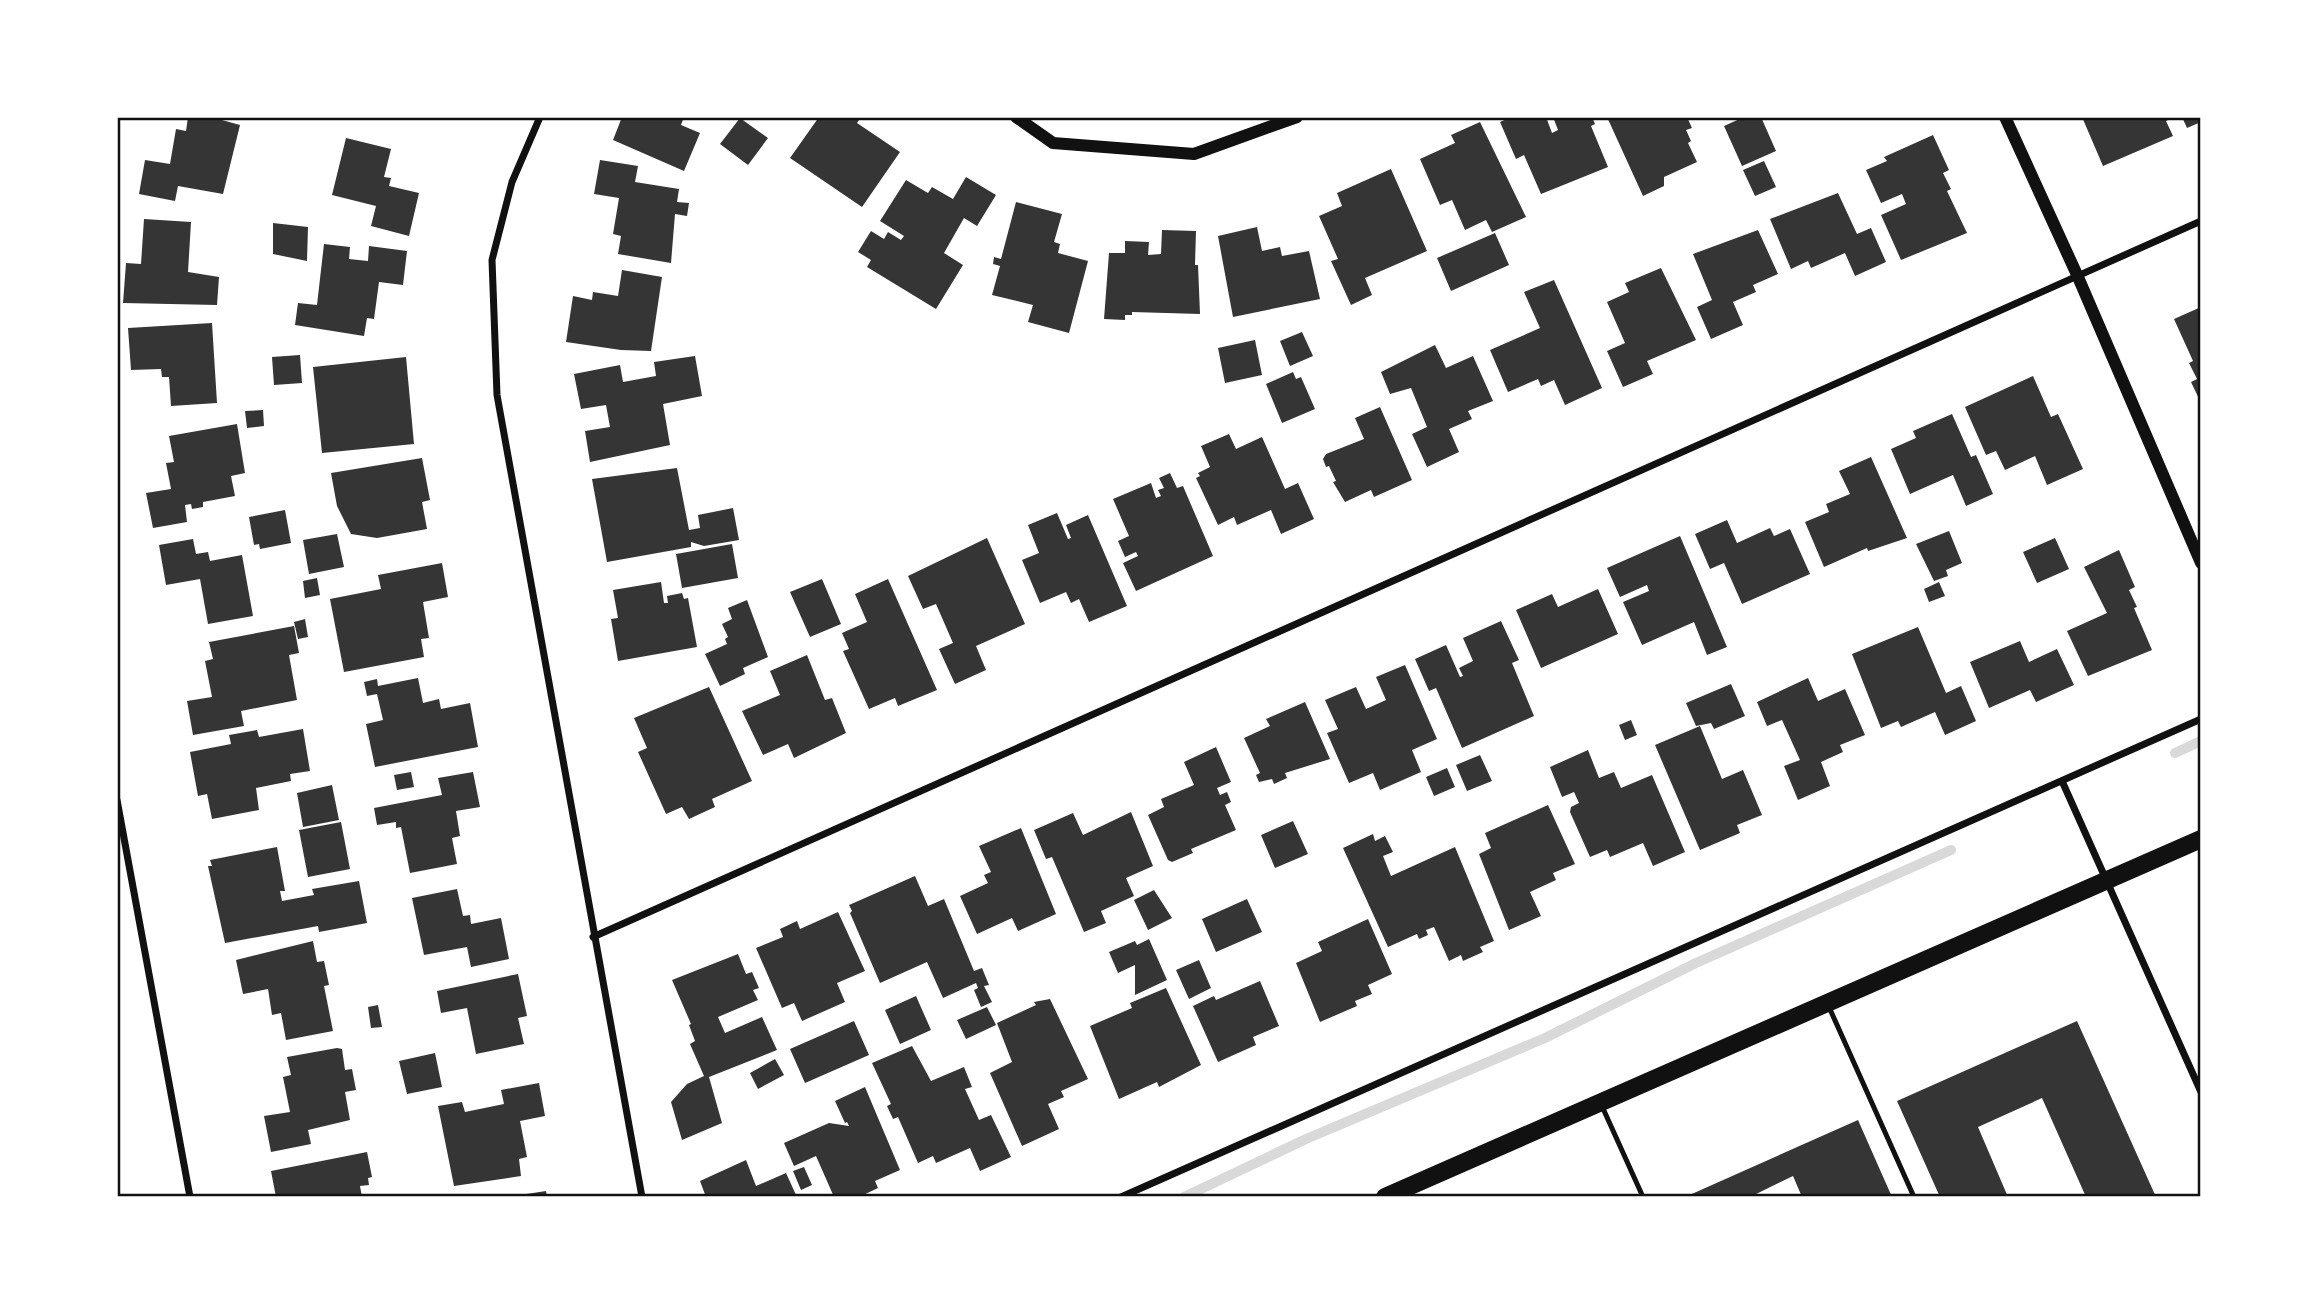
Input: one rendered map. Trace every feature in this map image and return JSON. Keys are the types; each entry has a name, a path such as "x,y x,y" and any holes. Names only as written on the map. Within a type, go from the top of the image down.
{"main road":[{"path":"1385,1197 1600,1100 2201,839"}],"street":[{"path":"540,117 512,182 492,260 497,395 642,1197"},
{"path":"1016,117 1053,143 1194,154 1297,117"},
{"path":"2004,117 2078,277 2201,563"},
{"path":"593,937 2201,222"},
{"path":"1121,1197 2201,719"},
{"path":"2062,781 2201,1092"},
{"path":"117,800 190,1197"}],"lane":[{"path":"1826,1001 1914,1197"},
{"path":"1600,1100 1643,1197"}],"building":[{"path":"188,117 211,117 240,125 223,194 178,186 175,201 139,194 145,160 170,164 176,129 186,131"},
{"path":"622,117 684,117 681,125 700,133 684,171 613,140"},
{"path":"819,117 861,117 857,123 900,152 862,207 790,158"},
{"path":"1511,117 1546,117 1552,133 1558,130 1553,117 1592,117 1595,124 1591,126 1608,167 1541,194 1524,155 1516,159 1500,122"},
{"path":"1607,117 1687,117 1692,128 1686,130 1691,141 1688,143 1697,162 1664,177 1664,186 1643,196"},
{"path":"1744,117 1761,117 1776,151 1742,166 1724,126"},
{"path":"2082,117 2174,117 2166,121 2173,136 2103,166"},
{"path":"2182,117 2201,117 2201,122 2187,128"},
{"path":"740,118 768,138 748,165 720,144"},
{"path":"1480,122 1526,217 1492,232 1486,220 1465,230 1452,200 1440,205 1420,159 1455,143 1451,135"},
{"path":"1933,135 1949,170 1943,173 1951,189 1947,191 1967,233 1901,260 1881,215 1906,204 1902,194 1881,203 1866,170 1887,161 1884,157"},
{"path":"346,138 391,149 384,177 391,178 389,186 419,193 409,236 371,226 376,206 332,195"},
{"path":"600,160 638,166 635,182 679,189 677,202 689,203 687,216 675,214 671,263 618,254 621,236 613,234 619,198 594,194"},
{"path":"1764,161 1776,187 1755,196 1743,170"},
{"path":"1391,169 1427,251 1365,278 1372,295 1351,305 1331,261 1338,259 1319,216 1342,206 1337,193"},
{"path":"966,177 996,195 977,226 964,218 944,253 963,265 936,309 867,267 871,260 858,252 871,231 884,239 888,232 901,240 904,236 880,221 906,180 928,193 932,187 953,199"},
{"path":"1838,193 1857,234 1871,228 1886,262 1855,276 1845,253 1811,268 1808,261 1791,269 1770,219"},
{"path":"1016,202 1062,214 1054,242 1060,244 1058,253 1088,261 1069,333 1028,322 1033,305 992,295 1000,266 993,264 994,257 1001,259"},
{"path":"144,219 191,222 188,272 219,277 217,305 123,303 126,263 141,264"},
{"path":"273,223 308,227 307,261 273,254"},
{"path":"1257,227 1262,251 1280,247 1282,256 1309,251 1320,299 1233,317 1218,236"},
{"path":"1162,230 1196,231 1195,265 1198,265 1200,314 1132,312 1132,315 1125,315 1125,320 1104,319 1109,253 1125,253 1125,241 1149,242 1148,255 1161,254"},
{"path":"1758,230 1778,274 1753,285 1756,292 1733,302 1743,325 1711,339 1697,307 1712,300 1693,254"},
{"path":"1495,233 1509,265 1451,291 1437,258"},
{"path":"324,244 350,247 349,259 368,261 369,246 407,251 403,285 379,282 374,319 367,318 364,336 295,325 298,303 317,305"},
{"path":"1661,268 1696,340 1647,361 1653,374 1623,387 1607,351 1625,343 1607,302 1629,292 1625,283"},
{"path":"622,270 662,277 651,351 621,350 566,342 573,296 592,300 593,292 618,296"},
{"path":"1554,280 1602,388 1565,405 1554,380 1541,386 1538,379 1508,392 1490,350 1540,328 1524,292"},
{"path":"2201,307 2201,403 2191,382 2197,379 2189,363 2193,361 2174,319"},
{"path":"212,323 217,403 171,406 169,377 162,377 161,369 131,370 128,328"},
{"path":"1302,332 1313,356 1290,366 1280,341"},
{"path":"1255,340 1262,375 1225,383 1218,348"},
{"path":"1435,345 1446,368 1473,356 1493,401 1468,411 1472,419 1449,429 1459,452 1427,467 1412,434 1427,427 1411,388 1390,394 1381,372"},
{"path":"300,355 302,383 274,385 272,357"},
{"path":"695,356 702,396 663,404 670,445 590,462 585,431 610,427 606,405 581,409 574,374 620,365 623,382 656,376 654,362"},
{"path":"406,357 414,444 322,453 313,367"},
{"path":"1293,372 1296,379 1301,377 1315,409 1282,423 1266,384"},
{"path":"2033,376 2051,417 2058,414 2083,469 2047,485 2035,456 2005,470 1996,451 1986,455 1965,407"},
{"path":"1380,407 1412,480 1374,497 1371,490 1345,502 1333,482 1336,481 1329,466 1326,467 1323,459 1326,454 1364,439 1355,418"},
{"path":"263,410 264,426 247,428 245,411"},
{"path":"1952,414 1971,457 1976,455 1993,494 1966,506 1953,475 1910,494 1891,449 1916,438 1913,431"},
{"path":"237,424 245,473 231,476 235,496 203,502 203,507 192,509 191,504 185,505 187,522 153,528 146,493 171,489 166,463 174,462 169,436"},
{"path":"1229,434 1236,449 1262,437 1285,489 1298,483 1314,519 1281,534 1271,510 1237,525 1234,517 1218,525 1196,478 1200,476 1198,473 1210,467 1201,446"},
{"path":"1871,457 1907,538 1868,551 1867,548 1824,567 1805,522 1829,512 1826,504 1850,494 1839,471"},
{"path":"422,458 430,500 422,502 427,529 377,538 351,534 337,506 331,473"},
{"path":"677,468 689,530 700,528 698,515 733,508 739,540 704,546 691,542 691,547 607,562 592,479"},
{"path":"1170,473 1177,488 1183,486 1213,556 1136,591 1123,563 1138,556 1136,552 1125,557 1118,541 1129,536 1113,499 1151,483 1156,498 1161,496 1158,490 1164,488 1159,478"},
{"path":"285,510 291,543 260,549 259,544 254,545 249,517"},
{"path":"1057,513 1068,539 1071,538 1066,525 1088,515 1127,606 1089,622 1079,599 1071,603 1066,592 1040,603 1022,560 1039,553 1028,525"},
{"path":"1727,520 1737,543 1770,528 1774,536 1790,529 1810,574 1742,604 1724,563 1710,569 1695,534"},
{"path":"1949,531 1962,563 1946,570 1948,576 1934,581 1916,544"},
{"path":"337,534 344,567 309,574 303,540"},
{"path":"1680,536 1727,647 1707,655 1694,622 1642,645 1623,602 1649,591 1647,585 1620,597 1607,568"},
{"path":"987,538 1025,624 976,646 986,670 955,684 939,649 953,643 936,604 923,609 908,576"},
{"path":"2055,538 2069,569 2037,583 2023,552"},
{"path":"193,539 196,554 208,552 210,561 242,555 253,616 208,624 200,579 166,585 159,545"},
{"path":"732,544 738,578 682,588 676,554"},
{"path":"2119,550 2135,587 2129,590 2137,607 2134,608 2152,650 2088,676 2067,631 2107,613 2084,567"},
{"path":"442,563 448,597 423,602 429,638 421,639 424,657 344,672 330,599 381,589 378,575"},
{"path":"317,578 320,595 305,598 303,581"},
{"path":"822,579 841,624 810,637 790,592"},
{"path":"888,579 937,690 898,706 895,698 869,709 843,651 849,649 842,633 867,622 855,594"},
{"path":"661,582 664,603 668,603 667,596 682,593 684,599 688,598 697,647 618,661 611,619 618,618 613,590"},
{"path":"1939,582 1945,596 1929,602 1924,589"},
{"path":"1598,589 1618,634 1541,668 1516,610 1552,594 1558,607"},
{"path":"747,600 768,657 743,668 745,674 720,686 705,654 727,644 725,639 728,637 722,624 732,619 728,608"},
{"path":"305,619 308,637 298,639 294,622"},
{"path":"1501,621 1519,660 1512,663 1534,716 1462,748 1436,688 1429,691 1415,659 1446,645 1460,677 1463,676 1459,668 1473,661 1463,638"},
{"path":"294,626 299,653 289,655 297,700 241,711 244,726 193,735 187,701 212,697 205,661 213,659 209,642"},
{"path":"1918,627 1946,693 1961,686 1976,721 1945,735 1935,712 1901,727 1898,721 1881,728 1852,654"},
{"path":"2020,641 2029,662 2057,649 2074,685 2036,702 2030,690 1989,708 1970,662"},
{"path":"807,655 825,700 832,698 846,733 794,758 788,744 763,755 742,711 780,695 770,671"},
{"path":"1405,665 1437,739 1412,750 1421,772 1380,790 1373,773 1349,783 1327,733 1338,729 1325,700 1356,687 1366,709 1386,700 1376,677"},
{"path":"418,678 423,703 439,699 441,709 470,703 478,747 375,767 366,724 383,720 377,694 367,696 364,682 377,679 378,686"},
{"path":"1808,678 1818,701 1845,689 1865,735 1840,745 1843,752 1821,762 1830,786 1798,800 1784,766 1800,760 1782,720 1767,726 1757,702"},
{"path":"1731,684 1745,716 1714,729 1711,723 1696,726 1686,703"},
{"path":"709,687 752,781 712,799 715,807 689,819 682,807 666,814 638,752 647,748 634,718"},
{"path":"1305,702 1330,759 1285,773 1287,778 1274,784 1272,779 1259,782 1256,775 1260,773 1244,738 1270,726 1266,719"},
{"path":"1631,720 1637,735 1625,740 1619,725"},
{"path":"1700,726 1722,779 1743,770 1762,815 1737,825 1740,833 1700,850 1655,745"},
{"path":"303,729 310,771 290,774 291,781 256,788 259,810 212,819 207,794 198,796 190,752 231,744 229,735 257,730 259,737"},
{"path":"1216,747 1231,782 1217,788 1220,795 1227,792 1231,802 1225,805 1236,830 1191,849 1193,853 1172,862 1168,860 1148,815 1164,807 1161,799 1194,785 1184,762"},
{"path":"1588,750 1599,778 1614,772 1621,788 1652,775 1685,852 1653,866 1643,843 1610,857 1607,850 1590,857 1570,812 1571,807 1579,803 1574,792 1562,797 1550,767"},
{"path":"1480,755 1492,781 1467,791 1456,765"},
{"path":"1447,768 1455,787 1434,796 1426,777"},
{"path":"411,772 414,787 397,790 394,775"},
{"path":"473,772 480,807 456,811 460,836 452,838 457,864 410,873 401,827 396,828 396,822 377,825 374,808 442,795 438,778"},
{"path":"332,785 339,820 303,827 297,793"},
{"path":"1548,805 1575,864 1553,873 1556,880 1530,892 1541,916 1509,930 1479,854 1491,848 1485,833"},
{"path":"1131,812 1153,866 1126,878 1134,896 1101,911 1106,923 1084,932 1052,857 1046,859 1034,830 1073,813 1083,835"},
{"path":"1293,821 1308,854 1275,868 1261,835"},
{"path":"341,822 350,869 308,877 299,830"},
{"path":"1021,828 1056,914 1018,931 1012,918 977,934 960,896 988,883 984,875 991,872 979,846"},
{"path":"1373,834 1375,841 1385,836 1393,852 1383,856 1391,876 1455,847 1494,941 1480,947 1483,952 1463,961 1461,955 1449,961 1434,927 1426,930 1428,935 1419,939 1417,934 1388,947 1343,848"},
{"path":"277,847 285,891 280,891 282,901 314,895 312,889 359,881 367,923 319,932 318,926 225,943 208,866 212,866 210,860"},
{"path":"915,876 928,906 944,899 974,971 982,968 989,985 984,986 992,1002 981,1007 974,990 978,988 976,983 943,998 927,962 880,983 849,905"},
{"path":"457,889 463,916 470,915 471,924 501,918 509,959 471,967 467,947 424,955 412,898"},
{"path":"1154,890 1172,918 1148,930 1134,900"},
{"path":"1247,899 1262,932 1216,952 1202,919"},
{"path":"838,912 865,971 837,983 845,1002 802,1021 794,1003 782,1008 756,948 783,937 780,929 797,921 800,929"},
{"path":"1368,919 1392,974 1368,985 1372,994 1355,1001 1357,1006 1320,1022 1296,963 1322,951 1318,942"},
{"path":"1149,939 1167,980 1135,995 1135,965 1118,973 1109,952 1135,941 1137,945"},
{"path":"313,941 317,962 324,961 329,985 324,986 333,1031 286,1040 281,1013 272,1015 268,989 243,994 236,960"},
{"path":"738,954 746,974 752,972 759,988 753,990 758,1000 718,1017 725,1033 762,1017 777,1050 709,1077 722,1123 682,1140 671,1102 687,1084 704,1076 690,1044 695,1041 689,1025 691,1024 672,980"},
{"path":"1199,960 1211,988 1189,999 1176,970"},
{"path":"518,974 527,1016 518,1018 524,1044 476,1054 467,1008 441,1013 437,991"},
{"path":"1260,981 1279,1026 1253,1037 1256,1045 1218,1062 1193,1006 1214,996 1216,1000"},
{"path":"1166,988 1201,1065 1159,1087 1157,1082 1119,1099 1090,1026 1132,1008 1130,1003"},
{"path":"916,996 931,1030 900,1044 885,1010"},
{"path":"1050,999 1088,1079 1061,1091 1064,1097 1048,1104 1059,1129 1022,1146 990,1073 1012,1062 997,1023 1036,1005 1034,1002"},
{"path":"378,1005 382,1027 371,1028 368,1007"},
{"path":"987,1007 996,1025 966,1039 957,1020"},
{"path":"854,1021 869,1055 805,1083 790,1049"},
{"path":"2077,1021 2156,1197 2086,1197 2042,1098 1978,1127 2008,1197 1940,1197 1897,1101"},
{"path":"912,1046 931,1081 964,1067 972,1087 965,1089 979,1120 991,1115 1011,1157 980,1171 970,1148 936,1163 933,1156 918,1163 898,1117 893,1119 887,1106 891,1104 872,1063"},
{"path":"342,1049 345,1070 352,1069 356,1090 345,1092 350,1120 308,1130 311,1144 271,1152 264,1116 290,1112 283,1077 291,1075 287,1057"},
{"path":"435,1053 442,1087 407,1094 399,1061"},
{"path":"775,1059 784,1075 758,1089 750,1073"},
{"path":"539,1083 545,1116 520,1121 527,1157 519,1159 521,1176 454,1186 438,1106 462,1102 465,1112 504,1104 501,1090"},
{"path":"865,1087 900,1170 875,1181 878,1188 859,1197 834,1197 816,1156 794,1166 784,1143 829,1123 849,1126 835,1101"},
{"path":"1858,1120 1892,1197 1802,1197 1793,1176 1750,1197 1685,1197"},
{"path":"367,1152 372,1177 368,1178 369,1185 360,1186 362,1197 276,1197 271,1171"},
{"path":"746,1160 756,1186 786,1173 797,1197 706,1197 700,1181"},
{"path":"804,1167 812,1185 801,1190 793,1171"},
{"path":"546,1191 547,1197 520,1197 520,1195"}],"waterway":[{"path":"2175,753 2201,741"},
{"path":"1184,1197 1306,1139 1545,1038 1696,963 1951,850"}]}
